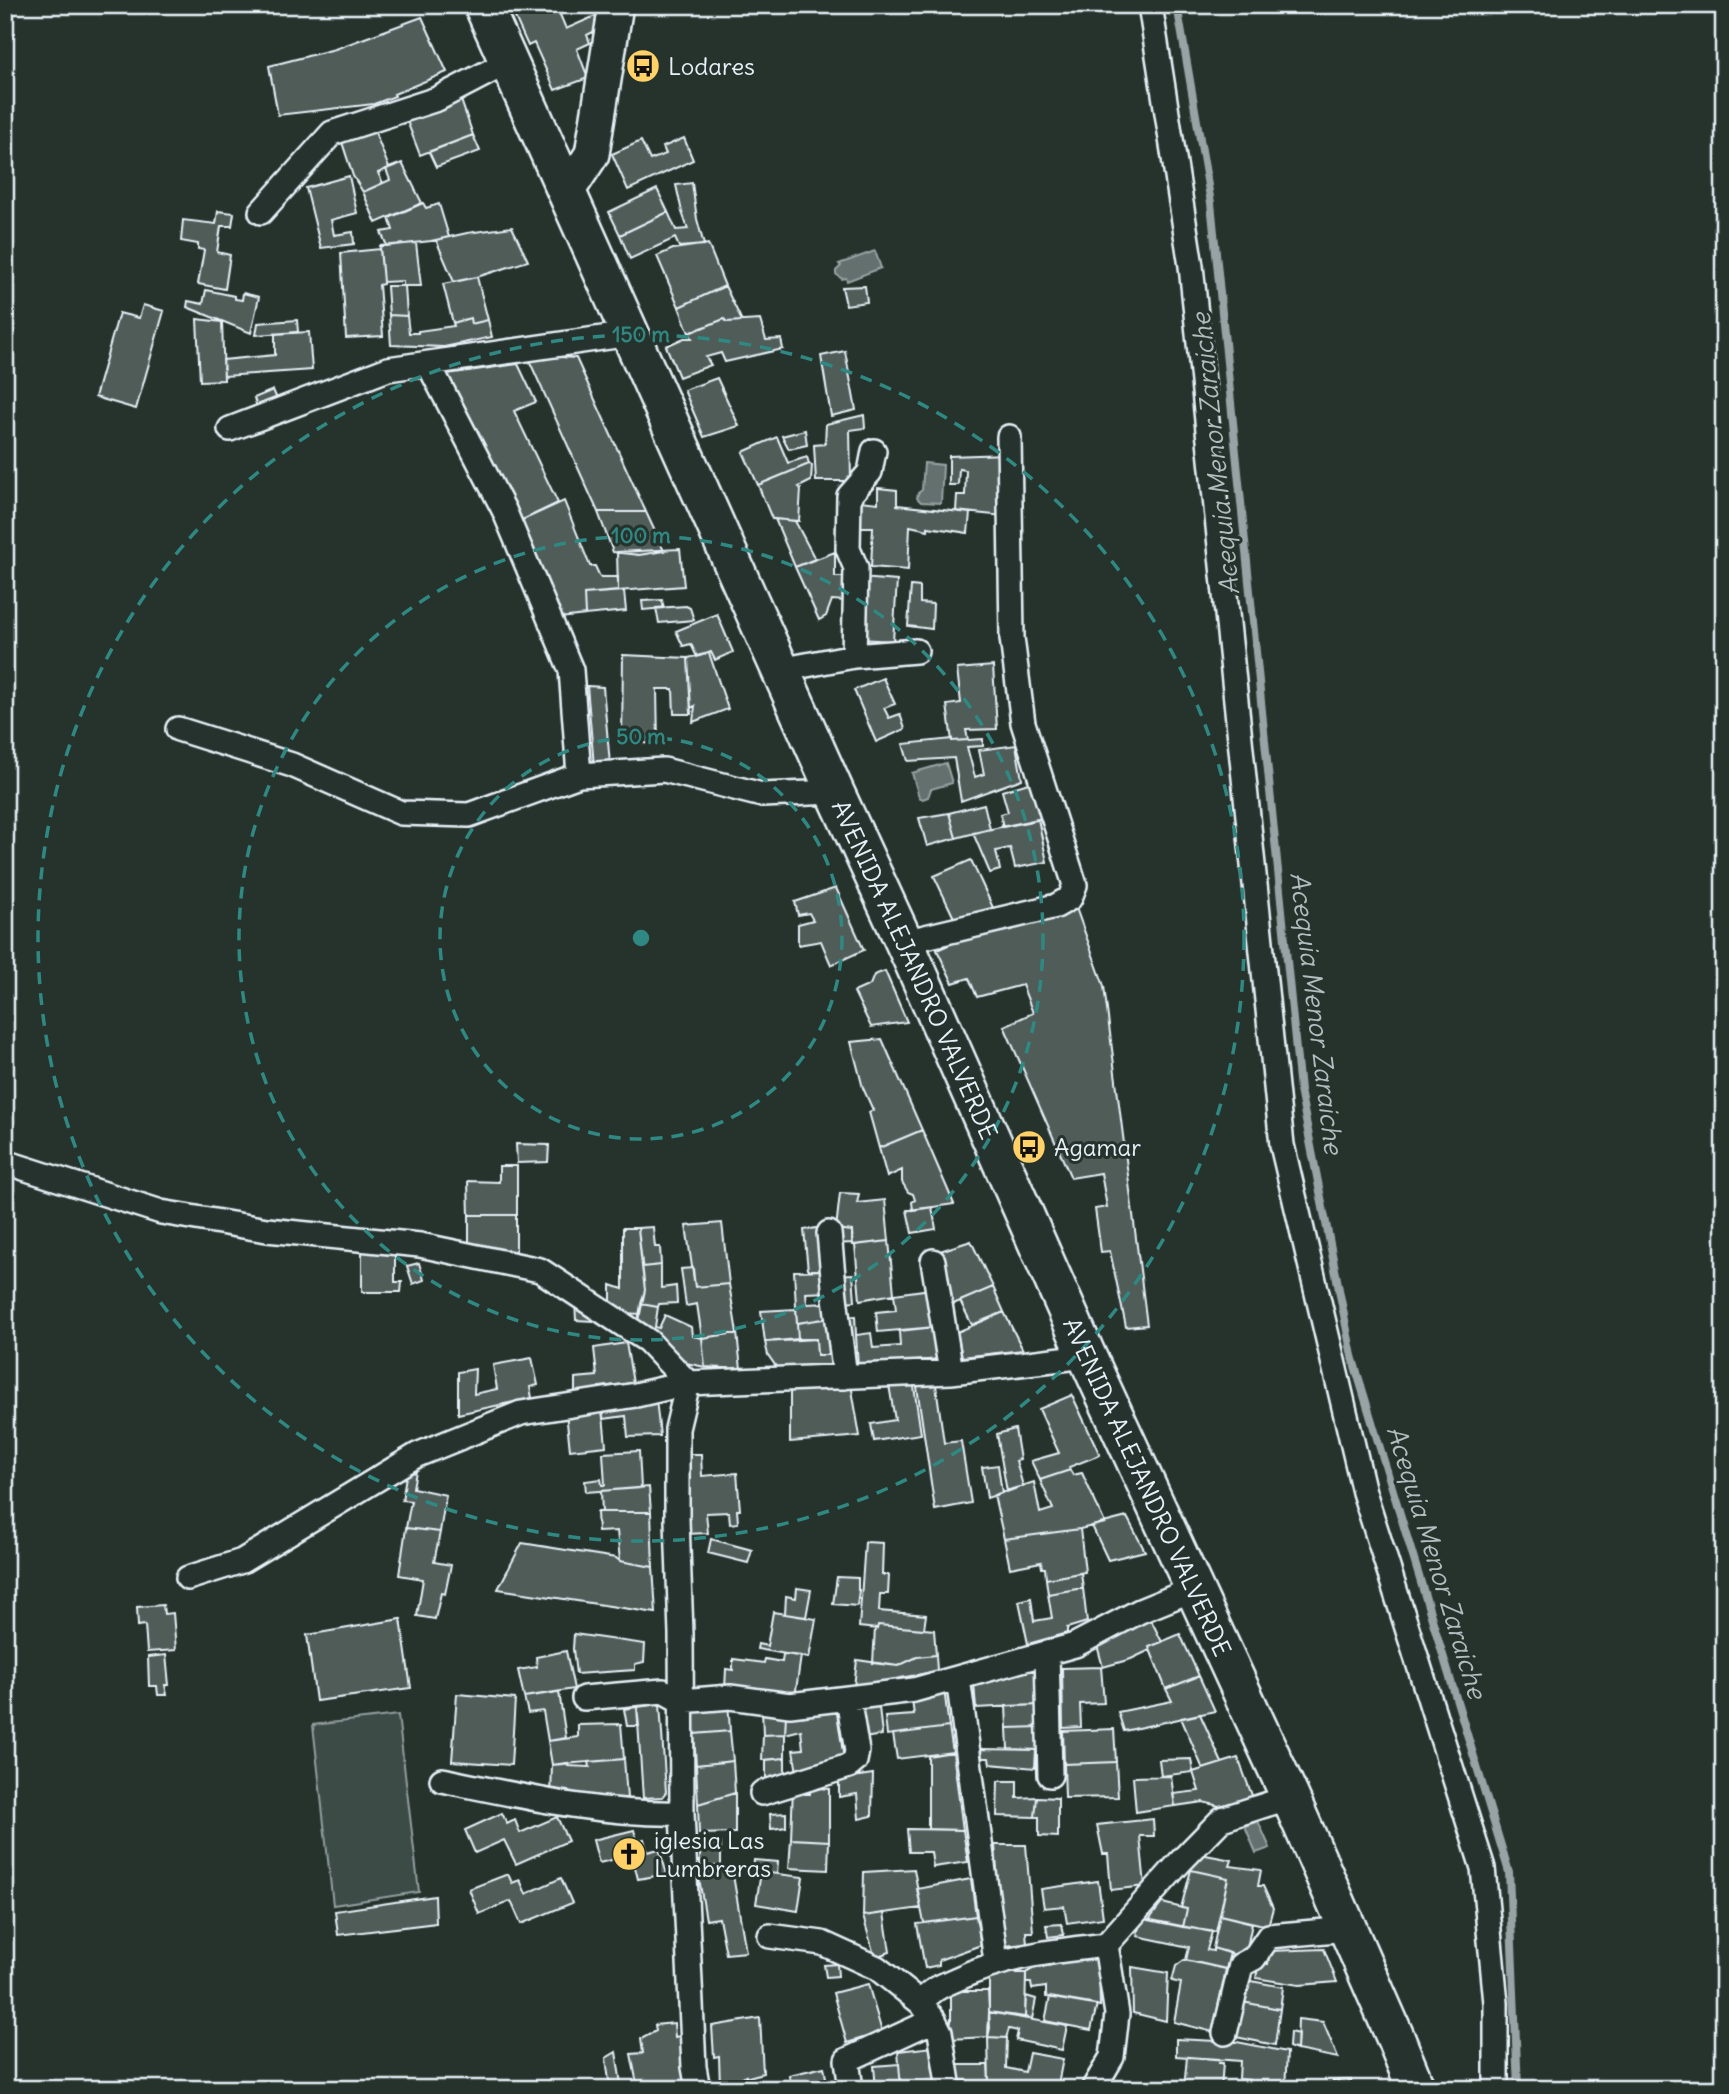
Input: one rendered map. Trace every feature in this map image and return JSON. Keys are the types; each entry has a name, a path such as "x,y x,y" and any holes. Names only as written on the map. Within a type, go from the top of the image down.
{"main road":[{"name":"AVENIDA ALEJANDRO VALVERDE","path":"482,5 904,942 1087,1356 1290,1797 1416,2089"},
{"path":"567,192 592,154 616,5"}],"street":[{"path":"1150,5 1191,266 1282,1145 1364,1492 1483,1868 1496,2003 1496,2089"},
{"path":"261,212 332,133 437,99 508,62"},
{"path":"230,429 388,369 630,334"},
{"path":"428,363 504,510 571,670 579,775"},
{"path":"904,942 1056,906 1069,898 1075,885 1023,723 1012,638 1009,437"},
{"path":"854,656 856,568 848,549 849,496 870,472 874,451"},
{"path":"780,670 854,656 916,651"},
{"path":"178,729 292,765 401,813 470,815 579,775 664,770 761,795 835,792"},
{"path":"5,1163 161,1212 267,1230 420,1245 540,1270 648,1341 688,1383"},
{"path":"829,1233 845,1377"},
{"path":"933,1261 951,1372"},
{"path":"188,1578 242,1561 417,1455 520,1413 636,1395 688,1383 951,1372 1087,1356"},
{"path":"688,1383 677,1429 677,1520 681,1625 682,1813 694,2067 698,2089"},
{"path":"584,1698 663,1691 681,1701 730,1697 790,1705 914,1690 1075,1645 1140,1611 1195,1589"},
{"path":"1047,1653 1050,1775"},
{"path":"958,1678 996,1962"},
{"path":"762,1793 849,1766 855,1761 857,1751 848,1698"},
{"path":"442,1780 527,1797 635,1812 682,1813"},
{"path":"928,2012 931,1991 977,1969 996,1962 1052,1951 1106,1945 1222,1819 1290,1797"},
{"path":"1225,2033 1241,1965 1254,1958 1269,1936 1348,1929"},
{"path":"770,1936 822,1943 877,1968 928,2012 940,2032 949,2089"},
{"path":"1093,2089 1112,2057 1117,2014 1106,1945"},
{"path":"851,2089 847,2060 928,2012"}],"shaded area":[{"path":"875,251 881,268 847,281 836,274 841,266 839,264"},
{"path":"924,463 943,465 941,503 921,502 917,498 922,490"},
{"path":"946,763 952,783 931,789 928,797 919,797 912,773"},
{"path":"398,1715 419,1892 333,1905 313,1725"},
{"path":"1258,1821 1270,1848 1256,1853 1245,1826"}],"building":[{"path":"537,5 556,5 566,29 602,13 599,29 587,35 590,43 577,49 588,78 555,90 534,43 528,46 514,15"},
{"path":"422,17 447,72 374,104 278,115 269,66 335,49"},
{"path":"461,100 473,135 420,155 407,121"},
{"path":"373,127 389,168 378,173 383,183 363,192 353,176 341,139"},
{"path":"473,135 480,151 436,167 429,152"},
{"path":"684,138 693,160 628,190 612,154 641,141 650,160 666,154 663,147"},
{"path":"402,163 422,203 376,223 363,192 390,180 386,169"},
{"path":"349,176 357,213 331,220 334,235 353,232 354,244 321,248 306,188"},
{"path":"692,183 704,245 679,247 675,238 630,259 620,235 668,212 676,230 688,229 676,185"},
{"path":"657,189 668,212 620,235 609,212"},
{"path":"423,203 426,208 439,204 449,237 387,246 381,232 393,230 389,218"},
{"path":"218,211 234,213 232,226 221,226 217,252 230,255 225,289 198,284 204,250 198,249 198,244 181,241 183,220 216,224"},
{"path":"512,227 528,261 454,282 436,240"},
{"path":"416,243 421,286 403,286 403,281 383,282 380,246"},
{"path":"708,244 725,286 679,307 657,256 673,249"},
{"path":"380,249 383,284 379,285 383,336 346,338 341,253"},
{"path":"477,277 488,320 471,324 470,318 453,323 443,284"},
{"path":"387,286 405,286 407,316 389,315"},
{"path":"725,286 742,321 727,322 724,319 689,333 679,307"},
{"path":"865,286 867,302 846,305 842,287"},
{"path":"206,290 242,300 243,293 259,297 251,333 187,307 188,301 203,304"},
{"path":"143,305 164,311 136,409 95,397 119,313 139,318"},
{"path":"389,315 407,316 409,333 454,326 453,323 470,318 471,324 488,320 492,337 444,347 391,345"},
{"path":"197,319 222,322 224,380 200,381"},
{"path":"724,319 727,322 760,320 766,340 781,339 783,349 725,362 721,353 706,357 711,365 679,377 666,346 684,338 692,338 689,333"},
{"path":"297,320 298,332 256,335 258,323"},
{"path":"309,332 312,370 224,376 223,360 275,355 275,334"},
{"path":"845,351 856,410 831,416 821,356"},
{"path":"544,356 576,358 646,512 598,512 529,360"},
{"path":"518,364 536,402 514,411 558,503 516,523 447,374"},
{"path":"717,378 739,426 704,437 684,390"},
{"path":"273,390 277,399 257,407 254,398"},
{"path":"864,415 865,428 850,430 851,481 816,481 814,445 825,444 826,424"},
{"path":"805,430 807,445 789,449 782,436"},
{"path":"777,437 788,463 807,457 809,464 758,485 743,452"},
{"path":"1006,454 1003,516 956,511 957,495 965,495 966,470 959,469 958,485 949,485 949,456"},
{"path":"812,465 811,481 799,487 799,521 772,519 758,485"},
{"path":"878,488 897,490 897,505 970,513 968,533 910,526 908,570 871,567 873,527 857,527 860,501 878,503"},
{"path":"564,501 590,566 595,566 600,577 618,577 618,591 584,594 585,615 560,618 516,523"},
{"path":"598,512 646,512 664,551 639,555 613,552"},
{"path":"775,519 795,521 815,559 795,567"},
{"path":"680,549 684,586 618,591 617,552"},
{"path":"835,552 835,577 846,577 846,601 832,600 826,616 819,620 795,567"},
{"path":"861,578 897,581 893,641 859,639"},
{"path":"911,586 920,587 920,603 933,604 932,629 908,626"},
{"path":"624,591 626,611 585,615 584,594"},
{"path":"662,600 664,608 643,610 642,601"},
{"path":"656,608 690,608 694,620 659,623"},
{"path":"717,614 733,652 715,660 711,652 697,657 691,644 683,646 676,631"},
{"path":"709,653 728,709 693,722 695,706 691,708 688,658"},
{"path":"623,655 688,658 691,714 674,714 673,689 657,689 658,744 622,742"},
{"path":"993,666 997,729 966,730 968,740 952,741 947,705 961,703 957,669"},
{"path":"883,678 895,704 884,708 889,718 900,714 905,729 876,742 854,690"},
{"path":"587,686 603,687 610,764 594,766"},
{"path":"983,739 983,746 967,747 975,777 984,774 979,750 1016,745 1022,779 961,801 954,758 908,761 903,744"},
{"path":"1032,782 1042,819 1003,827 1000,814 1008,812 1002,791"},
{"path":"984,804 990,829 956,838 949,813"},
{"path":"949,813 956,838 927,846 919,818"},
{"path":"1038,819 1047,862 1015,868 1010,848 996,851 1000,870 990,873 973,833"},
{"path":"971,860 995,912 955,920 934,876"},
{"path":"836,888 864,950 831,965 821,941 798,945 798,924 813,920 809,913 798,915 795,902"},
{"path":"1076,908 1104,986 1147,1325 1126,1327 1110,1251 1101,1252 1095,1209 1107,1207 1101,1173 1071,1178 1004,1026 1033,1013 1022,985 977,997 969,978 953,983 937,950 955,942"},
{"path":"885,971 907,1022 871,1027 854,992 870,985 874,975"},
{"path":"882,1039 922,1130 879,1148 869,1112 873,1110 863,1088 851,1042"},
{"path":"922,1130 954,1204 913,1210 912,1202 915,1200 902,1182 902,1170 887,1177 879,1148"},
{"path":"516,1144 549,1145 548,1162 517,1163"},
{"path":"499,1166 517,1166 517,1215 469,1215 468,1181 499,1182"},
{"path":"840,1193 859,1194 857,1203 885,1200 889,1241 853,1245 852,1231 836,1229"},
{"path":"932,1207 936,1229 912,1233 907,1210"},
{"path":"469,1215 516,1215 516,1253 469,1244"},
{"path":"722,1223 729,1284 695,1287 686,1226"},
{"path":"653,1227 655,1247 660,1247 661,1265 642,1267 638,1228"},
{"path":"823,1227 827,1270 808,1270 804,1230"},
{"path":"623,1228 638,1228 645,1290 640,1314 623,1313 611,1308 611,1285 623,1289"},
{"path":"835,1229 852,1231 852,1243 835,1244"},
{"path":"889,1241 894,1294 860,1300 855,1245"},
{"path":"971,1241 993,1287 951,1305 940,1251"},
{"path":"362,1243 395,1244 395,1282 402,1282 401,1292 362,1292"},
{"path":"419,1263 424,1280 413,1284 407,1266"},
{"path":"661,1265 661,1288 676,1286 677,1303 659,1304 658,1307 641,1304 645,1290 642,1267"},
{"path":"693,1268 695,1287 729,1284 737,1333 702,1338 697,1304 686,1306 681,1269"},
{"path":"827,1270 828,1292 806,1293 807,1304 829,1303 830,1318 797,1323 794,1271"},
{"path":"853,1274 855,1301 845,1302 837,1275"},
{"path":"993,1287 1004,1312 972,1325 960,1301"},
{"path":"931,1289 935,1327 878,1332 876,1312 896,1310 894,1294"},
{"path":"575,1301 593,1314 593,1321 576,1320"},
{"path":"641,1304 658,1307 655,1327 659,1328 665,1315 691,1327 692,1336 702,1338 705,1367 686,1363 637,1327"},
{"path":"796,1309 798,1339 765,1342 761,1311"},
{"path":"1004,1312 1023,1350 962,1357 957,1332"},
{"path":"855,1316 857,1352 849,1352 846,1317"},
{"path":"830,1318 833,1355 817,1355 816,1339 798,1339 797,1323"},
{"path":"935,1327 939,1359 858,1366 856,1335 871,1333 873,1348 900,1346 899,1331"},
{"path":"737,1333 741,1369 705,1367 702,1338"},
{"path":"816,1339 817,1355 833,1355 835,1370 780,1372 768,1355 765,1342"},
{"path":"626,1343 633,1383 599,1387 600,1393 575,1395 575,1378 597,1376 594,1348"},
{"path":"532,1358 538,1385 530,1387 532,1398 458,1414 458,1372 475,1369 474,1394 497,1389 493,1365"},
{"path":"935,1378 944,1443 961,1441 971,1503 935,1510 916,1380"},
{"path":"913,1380 921,1434 874,1441 871,1424 895,1420 889,1385"},
{"path":"851,1384 860,1436 790,1442 790,1388"},
{"path":"1072,1395 1100,1455 1069,1467 1070,1470 1040,1480 1031,1461 1059,1453 1039,1409"},
{"path":"656,1399 660,1436 628,1437 626,1416 603,1419 602,1405"},
{"path":"602,1405 606,1446 570,1450 566,1413"},
{"path":"1015,1429 1020,1460 1016,1461 1023,1486 1007,1492 997,1434"},
{"path":"639,1451 641,1488 586,1492 585,1481 601,1479 602,1485 605,1485 603,1453"},
{"path":"681,1454 701,1454 702,1476 737,1473 740,1510 737,1510 738,1523 730,1524 729,1512 706,1513 708,1533 685,1534"},
{"path":"998,1465 1002,1493 987,1498 982,1467"},
{"path":"407,1470 416,1471 413,1488 446,1495 440,1532 406,1528 411,1501 402,1500"},
{"path":"1070,1470 1073,1475 1082,1473 1105,1523 1004,1539 994,1495 1034,1482 1040,1513 1053,1509 1040,1480"},
{"path":"649,1487 651,1512 602,1512 601,1491"},
{"path":"597,1512 651,1512 653,1567 620,1561 617,1531 598,1532"},
{"path":"1127,1517 1145,1551 1108,1560 1092,1526"},
{"path":"406,1528 440,1532 434,1562 451,1565 445,1594 441,1593 435,1619 417,1616 423,1579 399,1575"},
{"path":"1080,1529 1085,1572 1046,1579 1045,1568 1042,1568 1041,1562 1010,1568 1004,1539"},
{"path":"711,1539 752,1550 748,1563 708,1553"},
{"path":"865,1542 883,1543 882,1575 889,1575 888,1594 880,1594 879,1611 926,1615 924,1629 878,1625 877,1629 859,1627"},
{"path":"522,1543 616,1558 653,1567 656,1613 498,1589"},
{"path":"1081,1573 1083,1588 1048,1594 1046,1579"},
{"path":"837,1577 858,1578 857,1606 833,1604"},
{"path":"797,1588 811,1590 806,1617 785,1614 786,1596 796,1598"},
{"path":"1083,1588 1087,1622 1067,1628 1067,1633 1028,1644 1019,1601 1031,1598 1034,1621 1052,1618 1048,1594"},
{"path":"163,1605 164,1614 173,1613 176,1650 147,1652 145,1625 138,1626 137,1607"},
{"path":"773,1612 816,1619 809,1658 757,1649 758,1644 767,1646"},
{"path":"1149,1616 1162,1642 1131,1659 1103,1667 1095,1638"},
{"path":"401,1619 411,1688 316,1701 307,1635"},
{"path":"878,1625 934,1630 936,1655 917,1657 898,1666 873,1663 875,1628 877,1629"},
{"path":"574,1634 645,1644 644,1662 635,1664 635,1670 576,1674"},
{"path":"1180,1634 1199,1676 1166,1689 1149,1647"},
{"path":"566,1651 574,1689 524,1697 518,1670 537,1667 536,1657"},
{"path":"783,1654 801,1656 795,1697 725,1689 726,1669 733,1670 733,1659 782,1662"},
{"path":"166,1655 169,1685 165,1685 167,1695 158,1695 157,1686 149,1686 148,1657"},
{"path":"936,1655 937,1671 854,1687 857,1660 898,1666 917,1657"},
{"path":"1037,1661 1038,1705 976,1708 974,1683"},
{"path":"1101,1667 1104,1703 1080,1704 1081,1727 1063,1728 1062,1668"},
{"path":"1199,1676 1215,1711 1124,1731 1118,1712 1172,1701 1166,1689"},
{"path":"944,1689 949,1727 887,1735 885,1717 914,1715 911,1693"},
{"path":"559,1692 566,1738 548,1741 543,1711 528,1713 524,1697"},
{"path":"457,1694 515,1699 511,1765 452,1761"},
{"path":"878,1698 882,1735 864,1738 859,1701"},
{"path":"728,1701 730,1731 694,1734 692,1704"},
{"path":"660,1704 666,1792 662,1797 643,1798 637,1707"},
{"path":"1038,1705 1039,1727 1007,1728 1006,1706"},
{"path":"836,1706 845,1766 797,1772 793,1750 803,1749 801,1730 785,1734 786,1715"},
{"path":"637,1707 639,1726 627,1726 624,1709"},
{"path":"762,1708 786,1715 785,1734 763,1735"},
{"path":"1200,1714 1222,1763 1203,1769 1181,1718"},
{"path":"621,1724 624,1759 552,1765 548,1741 578,1737 578,1725"},
{"path":"949,1727 953,1752 897,1759 893,1734"},
{"path":"1039,1727 1040,1750 1008,1749 1007,1728"},
{"path":"1114,1729 1116,1762 1064,1764 1063,1731"},
{"path":"730,1731 733,1761 696,1765 694,1734"},
{"path":"785,1734 785,1758 762,1760 763,1735"},
{"path":"981,1749 1036,1750 1035,1768 990,1764 989,1758 982,1758"},
{"path":"953,1752 963,1830 928,1829 928,1756"},
{"path":"785,1758 785,1780 766,1785 766,1760"},
{"path":"1238,1758 1253,1798 1219,1806 1203,1802 1175,1806 1173,1794 1199,1791 1193,1772"},
{"path":"624,1759 627,1798 551,1796 552,1765 568,1763 568,1766 590,1767 589,1762"},
{"path":"1191,1759 1193,1772 1161,1776 1159,1760"},
{"path":"733,1761 735,1793 698,1804 696,1765"},
{"path":"1116,1762 1118,1797 1065,1798 1064,1764"},
{"path":"873,1774 872,1816 859,1819 857,1794 839,1797 839,1779"},
{"path":"1171,1776 1175,1806 1136,1812 1133,1777"},
{"path":"998,1781 1017,1781 1017,1798 1037,1797 1035,1817 997,1816"},
{"path":"805,1786 805,1794 810,1794 810,1787 829,1789 829,1841 791,1839 793,1787"},
{"path":"735,1793 735,1833 699,1834 698,1804"},
{"path":"1037,1797 1058,1798 1058,1837 1039,1836 1039,1817 1035,1817"},
{"path":"502,1813 507,1824 515,1820 520,1833 557,1817 568,1841 516,1864 504,1840 475,1853 465,1830"},
{"path":"786,1813 786,1827 771,1829 770,1814"},
{"path":"1153,1819 1154,1836 1140,1836 1145,1886 1111,1890 1108,1854 1103,1854 1097,1825"},
{"path":"907,1829 963,1830 968,1862 933,1867 931,1852 909,1852"},
{"name":"iglesia Las Lumbreras","path":"634,1830 637,1841 644,1839 647,1852 659,1849 667,1874 638,1879 632,1855 599,1863 593,1840"},
{"path":"791,1839 829,1841 828,1870 789,1868"},
{"path":"700,1843 721,1843 721,1866 700,1866"},
{"path":"995,1845 1026,1845 1033,1932 1026,1932 1027,1944 1003,1946"},
{"path":"1195,1853 1232,1860 1230,1866 1261,1870 1258,1886 1263,1886 1273,1908 1268,1926 1220,1915 1228,1878 1186,1867"},
{"path":"754,1860 778,1862 777,1874 753,1871"},
{"path":"697,1866 713,1866 714,1872 732,1869 746,1952 726,1954 719,1918 706,1920"},
{"path":"914,1869 921,1908 863,1916 864,1872"},
{"path":"1191,1870 1228,1878 1216,1932 1183,1927 1187,1909 1181,1908"},
{"path":"761,1872 803,1877 798,1911 756,1904"},
{"path":"508,1874 512,1883 520,1880 526,1894 561,1878 572,1903 521,1924 511,1901 479,1914 469,1889"},
{"path":"971,1879 976,1916 924,1923 917,1889"},
{"path":"1098,1881 1103,1918 1067,1923 1064,1906 1044,1908 1041,1889"},
{"path":"435,1896 436,1923 338,1935 335,1911"},
{"path":"1162,1903 1187,1909 1183,1927 1149,1920"},
{"path":"884,1913 890,1952 877,1956 873,1951 863,1916"},
{"path":"1220,1915 1252,1923 1245,1958 1213,1948"},
{"path":"976,1916 981,1945 939,1960 939,1965 925,1968 917,1924"},
{"path":"1141,1918 1212,1932 1207,1950 1213,1951 1213,1948 1230,1953 1226,1969 1186,1960 1189,1947 1137,1936"},
{"path":"1062,1924 1064,1935 1048,1937 1046,1925"},
{"path":"1324,1949 1337,1982 1299,1985 1256,1978 1259,1962 1268,1964 1270,1951"},
{"path":"1099,1959 1100,2006 1046,1997 1046,1987 1032,1989 1031,1983 1026,1983 1026,1973 1033,1969 1065,1962"},
{"path":"1184,1960 1226,1969 1213,2032 1174,2022 1181,1983 1172,1981 1176,1966"},
{"path":"837,1964 838,1976 826,1977 824,1965"},
{"path":"1132,1967 1168,1973 1166,2021 1133,2013"},
{"path":"989,1973 1026,1973 1025,2017 989,2012"},
{"path":"1246,1980 1283,1987 1280,2009 1242,2002"},
{"path":"868,1984 882,2032 847,2043 833,1993"},
{"path":"951,1991 988,1991 988,2037 950,2039"},
{"path":"1026,1996 1036,1999 1032,2019 1025,2017"},
{"path":"1050,1997 1097,2005 1091,2030 1045,2021"},
{"path":"1242,2002 1280,2009 1275,2045 1236,2037"},
{"path":"989,2012 1067,2026 1062,2050 1016,2040 1018,2031 1009,2029 1006,2038 988,2037"},
{"path":"760,2018 763,2073 720,2085 719,2056 714,2057 712,2026"},
{"path":"1298,2019 1323,2022 1338,2058 1297,2050"},
{"path":"674,2023 675,2037 680,2036 684,2089 638,2089 631,2054 643,2053 641,2039 656,2031 655,2025"},
{"path":"1290,2032 1298,2034 1297,2050 1289,2047"},
{"path":"988,2037 1007,2038 1006,2068 1025,2072 1029,2053 1063,2059 1057,2089 1032,2089 989,2083"},
{"path":"1176,2039 1237,2042 1287,2052 1285,2089 1248,2089 1249,2080 1239,2079 1240,2061 1176,2056"},
{"path":"933,2047 936,2089 901,2089 898,2051"},
{"path":"616,2052 621,2084 609,2081 606,2058"},
{"path":"1187,2057 1219,2059 1219,2063 1223,2063 1221,2089 1184,2089"},
{"path":"899,2064 901,2089 876,2089 874,2066"},
{"path":"951,2065 988,2065 989,2083 954,2080"},
{"path":"824,2067 828,2089 791,2089 789,2075"},
{"path":"746,2076 746,2089 716,2089 716,2086"},
{"path":"1351,2080 1352,2089 1309,2089 1333,2085 1333,2081"}],"waterway":[{"name":"Acequia Menor Zaraiche","path":"1177,5 1211,203 1300,1090 1352,1356 1509,1872 1518,2089"}],"place":[{"name":"Lodares","path":"643,66"},
{"name":"Agamar","path":"1029,1147"},
{"name":"iglesia Las Lumbreras","path":"629,1854"}]}
